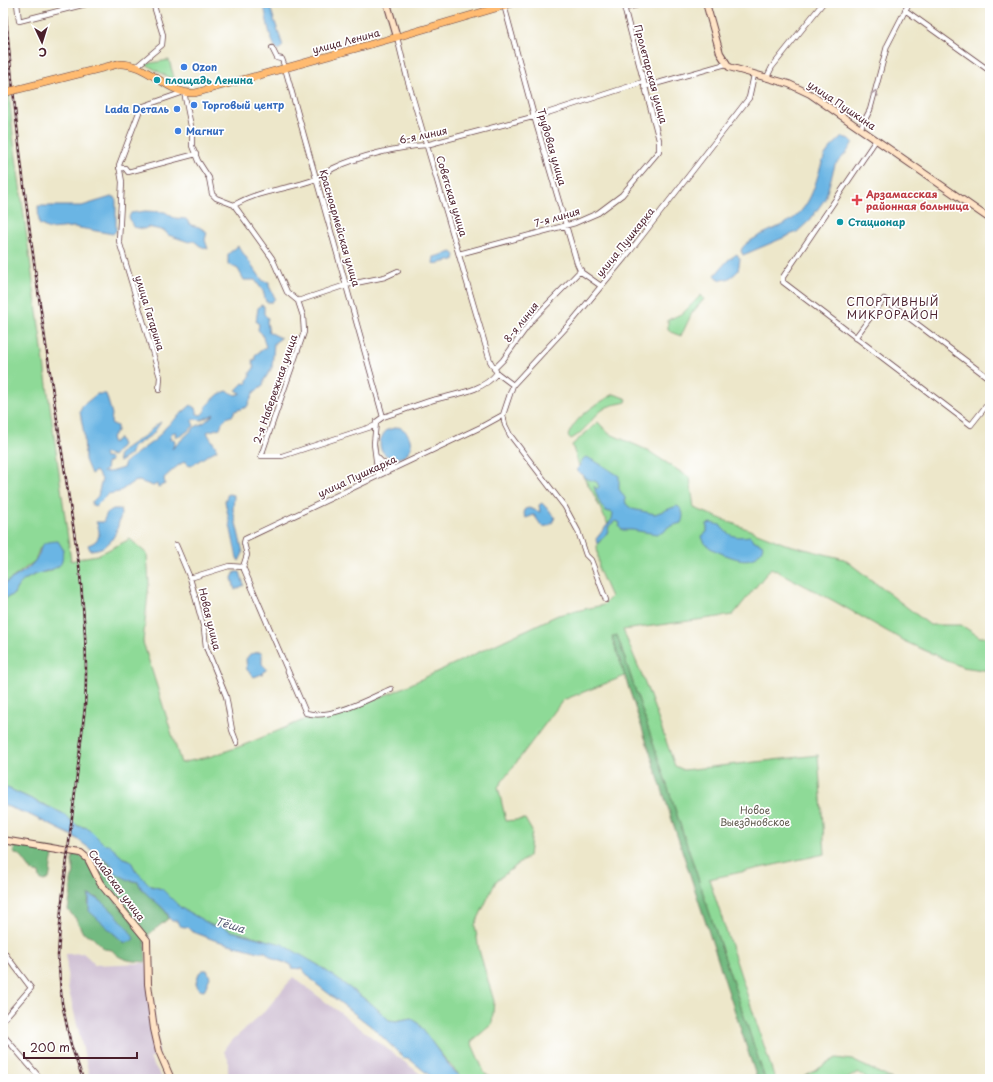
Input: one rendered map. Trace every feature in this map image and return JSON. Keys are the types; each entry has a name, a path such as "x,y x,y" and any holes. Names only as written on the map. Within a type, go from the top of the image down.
{"main road":[{"name":"улица Ленина","path":"184,92 195,92 397,38 504,4 513,3"},
{"path":"3,93 118,64 137,66 184,92"}],"street":[{"path":"17,3 19,21 90,3"},
{"path":"137,66 162,46 163,35 153,3"},
{"name":"Советская улица","path":"387,3 426,145 490,362 495,371"},
{"name":"Пролетарская улица","path":"623,3 643,85 659,140 659,151"},
{"path":"625,8 646,3"},
{"path":"706,3 720,53 726,64"},
{"path":"767,77 772,67 823,3"},
{"path":"860,129 870,110 887,46 909,3"},
{"name":"Трудовая улица","path":"504,4 534,116 566,225 581,270"},
{"path":"905,10 990,71"},
{"name":"Красноармейская улица","path":"272,48 277,58 282,59 285,68 383,417"},
{"name":"улица Пушкина","path":"726,64 732,69 767,77 789,84 806,92 990,219"},
{"name":"6-я линия","path":"234,204 249,196 317,179 333,168 352,161 407,147 426,145 643,85 726,64"},
{"name":"улица Пушкарка","path":"243,567 247,555 244,543 245,539 503,415 513,385 574,319 749,98 754,75"},
{"path":"196,154 128,172 125,168 119,168 141,107 184,92 192,132 192,146 209,178 212,194 216,198 234,204"},
{"path":"876,140 783,280 785,284 855,338 971,425 990,401"},
{"name":"7-я линия","path":"459,254 566,225 598,213 614,202 659,151"},
{"name":"улица Гагарина","path":"119,168 122,182 120,241 160,377 159,390"},
{"name":"2-я Набережная улица","path":"234,204 272,258 287,292 298,300 303,316 304,332 262,456 282,456 374,426"},
{"path":"581,270 601,286"},
{"name":"8-я линия","path":"383,417 433,400 475,389 490,381 495,371 532,320 581,270"},
{"path":"298,300 346,285 385,277 398,271"},
{"path":"855,338 884,299 990,379"},
{"path":"495,371 513,385"},
{"path":"503,415 505,425 510,435 565,508 578,531 586,555 591,560 606,600"},
{"path":"378,476 375,455 374,426 376,422 383,417"},
{"path":"375,455 382,462 393,469"},
{"name":"Новая улица","path":"176,545 190,578 204,629 206,647 226,696 232,730 238,743"},
{"path":"190,578 230,566 243,567 306,713 312,715 343,709 391,689"},
{"name":"Складская улица","path":"3,840 81,853 88,859 100,883 147,940 148,984 154,1029 159,1051 171,1079"},
{"path":"3,951 31,988 3,1020"},
{"path":"3,1035 41,1079"}],"shaded area":[{"path":"83,953 93,962 94,965 147,963 159,1053 150,1059 163,1079 90,1079 68,987 66,954"},
{"path":"293,977 425,1079 228,1079 228,1059 224,1052 226,1046 265,1011"}],"green space":[{"name":"Новое Выездновское","path":"3,29 13,135 71,561 98,555 130,539 147,554 149,583 143,642 181,763 212,756 244,745 306,719 329,717 396,691 558,615 603,605 611,597 599,570 597,546 609,527 593,493 582,475 572,445 598,422 608,433 647,450 690,478 694,508 785,544 844,559 930,625 961,625 980,637 990,637 990,671 962,667 906,642 832,600 771,568 733,615 623,630 646,685 675,766 684,770 818,755 825,854 709,879 775,1079 765,1079 617,635 612,637 625,676 563,700 498,787 506,821 525,819 532,831 529,856 496,881 475,925 479,950 494,1001 492,1024 471,1042 485,1074 496,1079 463,1079 411,1018 396,1021 389,1020 373,1005 318,965 264,939 231,931 222,926 213,926 200,919 181,908 162,889 151,886 136,871 130,860 123,858 104,844 88,828 78,826 62,813 3,786 3,600 14,594 17,586 22,581 38,573 51,571 61,557 63,549 40,547 35,561 3,585"},
{"path":"169,60 175,81 145,64"},
{"path":"701,295 704,299 692,313 681,336 668,329 668,320 683,313"},
{"path":"614,394 627,399 626,402 607,407 597,414 576,436 571,439 568,436 576,422 587,411"},
{"path":"617,635 765,1079 757,1079 612,637"},
{"path":"3,842 57,850 52,860 49,879 44,881 40,879 39,873 32,871 20,855 15,854 13,851 19,845 12,848 8,844 3,844"},
{"path":"77,853 85,859 145,940 146,962 132,961 123,958 115,954 112,950 104,949 91,936 83,933 76,919 68,910 71,880 74,872 72,861 74,854","holes":["89,895 98,898 125,926 125,943 109,929 88,905"]},
{"path":"101,858 129,880 138,882 145,892 166,912 169,918 148,935 147,940 100,883"},
{"path":"836,1058 852,1060 892,1079 867,1079 858,1072 847,1079 801,1079"}],"water":[{"path":"266,3 271,10 283,46 278,50 275,47 269,29 264,5"},
{"path":"842,137 850,139 853,142 847,152 835,165 825,199 810,220 797,232 743,255 741,251 749,242 789,222 801,211 814,189 825,155"},
{"path":"115,197 116,201 116,231 113,234 74,227 49,229 39,224 38,206 82,206"},
{"path":"145,211 165,212 174,218 186,219 191,225 199,227 207,232 205,240 208,249 200,246 194,241 189,242 168,235 165,231 148,227 144,229 133,227 129,217 131,213"},
{"path":"238,246 263,281 269,282 269,286 275,298 272,302 266,302 263,291 255,280 244,280 238,269 228,264 228,254"},
{"path":"452,252 455,255 454,260 433,263 434,257"},
{"path":"737,254 740,259 738,271 727,279 724,280 718,278 715,275 728,260"},
{"path":"261,305 264,306 264,314 268,318 267,322 269,332 281,338 274,343 272,368 264,380 263,386 254,392 247,407 235,411 232,416 227,417 220,428 207,432 217,450 191,466 187,465 186,461 180,464 164,478 165,484 158,487 157,484 153,486 139,481 133,482 119,492 108,494 96,506 92,505 92,502 98,496 102,479 96,471 91,474 85,460 84,434 80,412 82,406 97,394 106,394 112,414 111,423 117,426 117,431 111,438 113,443 119,438 122,445 113,456 104,453 105,458 110,458 111,461 107,463 106,470 102,472 110,472 123,468 125,462 155,440 166,427 191,405 197,410 197,414 201,415 205,411 206,406 219,394 227,391 236,395 241,393 236,390 243,383 247,384 250,373 254,368 252,360 255,360 255,355 266,347 262,334 258,330 259,324 256,322 258,308","holes":["214,414 205,422 195,427 172,449 175,443 174,439 170,440 171,433 176,432 175,436 181,436 194,426 192,421 193,419 202,420"]},
{"path":"161,422 153,434 133,447 130,455 119,462 118,456 121,453"},
{"path":"398,427 407,432 411,448 405,456 394,459 382,451 380,443 383,434 387,430"},
{"path":"586,457 599,463 619,476 619,489 625,498 626,504 632,509 655,514 677,506 683,513 681,523 668,527 664,532 657,534 622,530 619,527 620,523 615,521 609,526 608,532 597,544 596,539 612,519 613,513 606,511 600,503 594,486 597,489 599,487 597,482 585,478 577,470 583,459"},
{"path":"228,494 234,495 233,510 243,553 239,561 237,558 225,501"},
{"path":"542,503 555,517 552,523 548,526 541,525 534,515 526,518 524,514 525,509 529,508 540,512 539,505"},
{"path":"113,509 120,509 121,516 113,538 106,545 90,550 88,545 98,539 99,536 99,529 96,522 103,522 107,513"},
{"path":"711,523 720,525 733,536 750,536 753,540 763,545 762,549 754,558 744,560 734,558 713,549 705,543 702,536 707,532 707,524"},
{"path":"58,541 63,549 62,560 59,565 25,580 14,594 3,600 3,585 31,566 37,558 43,545"},
{"path":"235,572 240,572 244,585 235,590 232,578"},
{"path":"260,652 262,655 262,664 267,669 262,674 254,677 247,670 246,659 250,654"},
{"path":"3,786 62,813 78,826 88,828 104,844 108,844 123,858 130,860 136,871 151,886 162,889 181,908 213,926 222,926 231,931 282,944 318,965 373,1005 389,1020 396,1021 411,1018 418,1023 450,1067 463,1079 434,1079 408,1058 404,1058 373,1028 315,983 302,969 292,968 290,964 274,959 266,952 259,952 214,940 191,931 187,927 180,926 177,921 172,921 167,913 147,895 138,882 129,880 113,872 113,866 73,836 28,814 3,805"},
{"path":"89,895 101,901 108,907 127,927 134,939 128,942 122,941 89,911"},
{"path":"203,970 207,970 210,977 204,991 199,990 196,983 199,973"}],"railway":[{"path":"5,3 19,144 47,355 79,565 84,618 86,653 85,707 61,910 58,956 62,1003 71,1045 83,1079"}],"place":[{"name":"Ozon","path":"184,67"},
{"name":"площадь Ленина","path":"157,80"},
{"name":"Торговый центр","path":"194,105"},
{"name":"Lada Dеталь","path":"177,109"},
{"name":"Магнит","path":"178,131"},
{"name":"Арзамасская районная больница","path":"857,200"},
{"name":"Стационар","path":"840,222"}],"district":[{"name":"СПОРТИВНЫЙ МИКРОРАЙОН","path":"893,308"}],"water label":[{"name":"Тёша","path":"230,925"}]}
